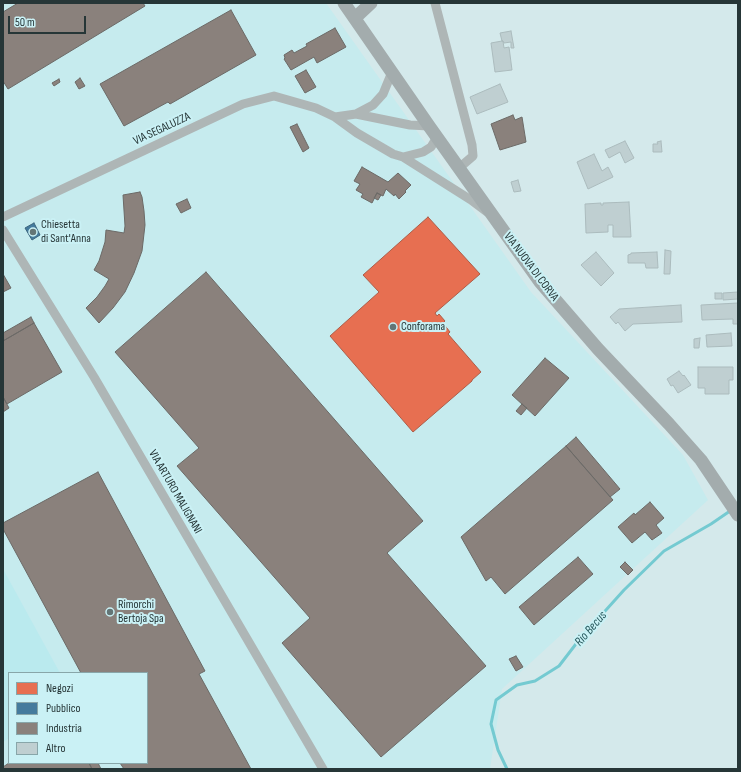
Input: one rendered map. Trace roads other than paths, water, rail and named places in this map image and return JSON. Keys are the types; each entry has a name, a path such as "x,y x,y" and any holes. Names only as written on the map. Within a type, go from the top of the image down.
{"main road":[{"name":"VIA NUOVA DI CORVA","path":"344,3 540,282 598,349 701,460 735,510"},
{"path":"355,18 371,3"}],"street":[{"path":"435,3 472,145 473,156 459,168"},
{"path":"336,117 356,114 373,105 383,94 392,72"},
{"name":"VIA SEGALUZZA","path":"3,217 243,104 274,96 316,108 336,117 357,133 393,154 403,157 471,200 495,218"},
{"path":"356,114 410,125 429,126"},
{"path":"403,157 432,148 437,137"},
{"name":"VIA ARTURO MALIGNANI","path":"3,230 94,377 323,769"}],"waterway":[{"name":"Rio Becus","path":"507,769 498,750 491,724 496,700 517,685 535,681 559,666 579,640 624,590 664,551 711,524 730,511"}],"place":[{"name":"Chiesetta di Sant'Anna","path":"33,232"},
{"name":"Conforama","path":"393,327"},
{"name":"Rimorchi Bertoja Spa","path":"110,612"}]}
